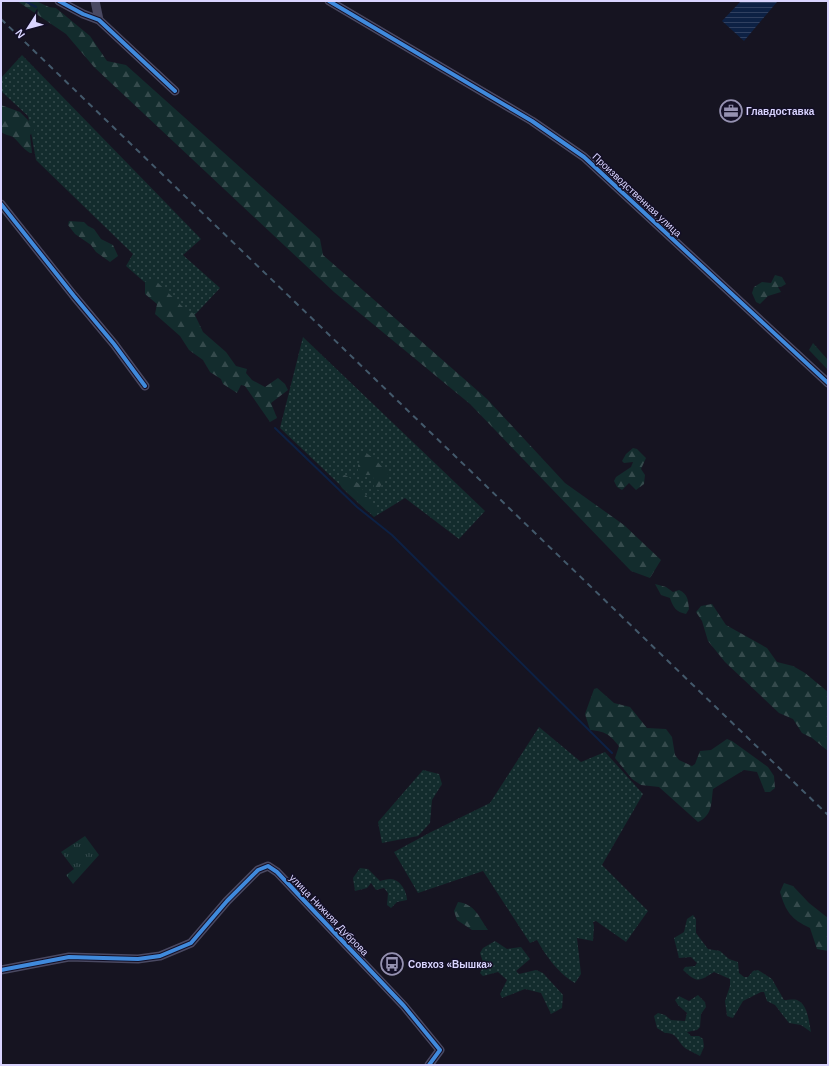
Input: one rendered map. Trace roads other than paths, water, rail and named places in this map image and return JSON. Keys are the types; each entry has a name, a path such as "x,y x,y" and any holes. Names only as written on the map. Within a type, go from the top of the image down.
{"street":[{"path":"59,1 83,14 99,20 175,91"},
{"path":"95,1 99,20"},
{"name":"Производственная улица","path":"329,1 532,121 584,157 828,383"},
{"path":"1,204 114,344 145,386"},
{"name":"улица Нижняя Дуброва","path":"1,970 69,957 138,959 160,956 191,943 227,902 258,870 268,866 276,872 404,1006 440,1050 429,1065"}],"water":[{"path":"741,1 777,2 744,41 722,21"}],"waterway":[{"path":"25,1 36,7"},
{"path":"275,428 357,507 392,535 612,753"}],"railway":[{"path":"1,19 828,815"}],"place":[{"name":"Главдоставка","path":"731,111"},
{"name":"Совхоз «Вышка»","path":"392,964"}]}
